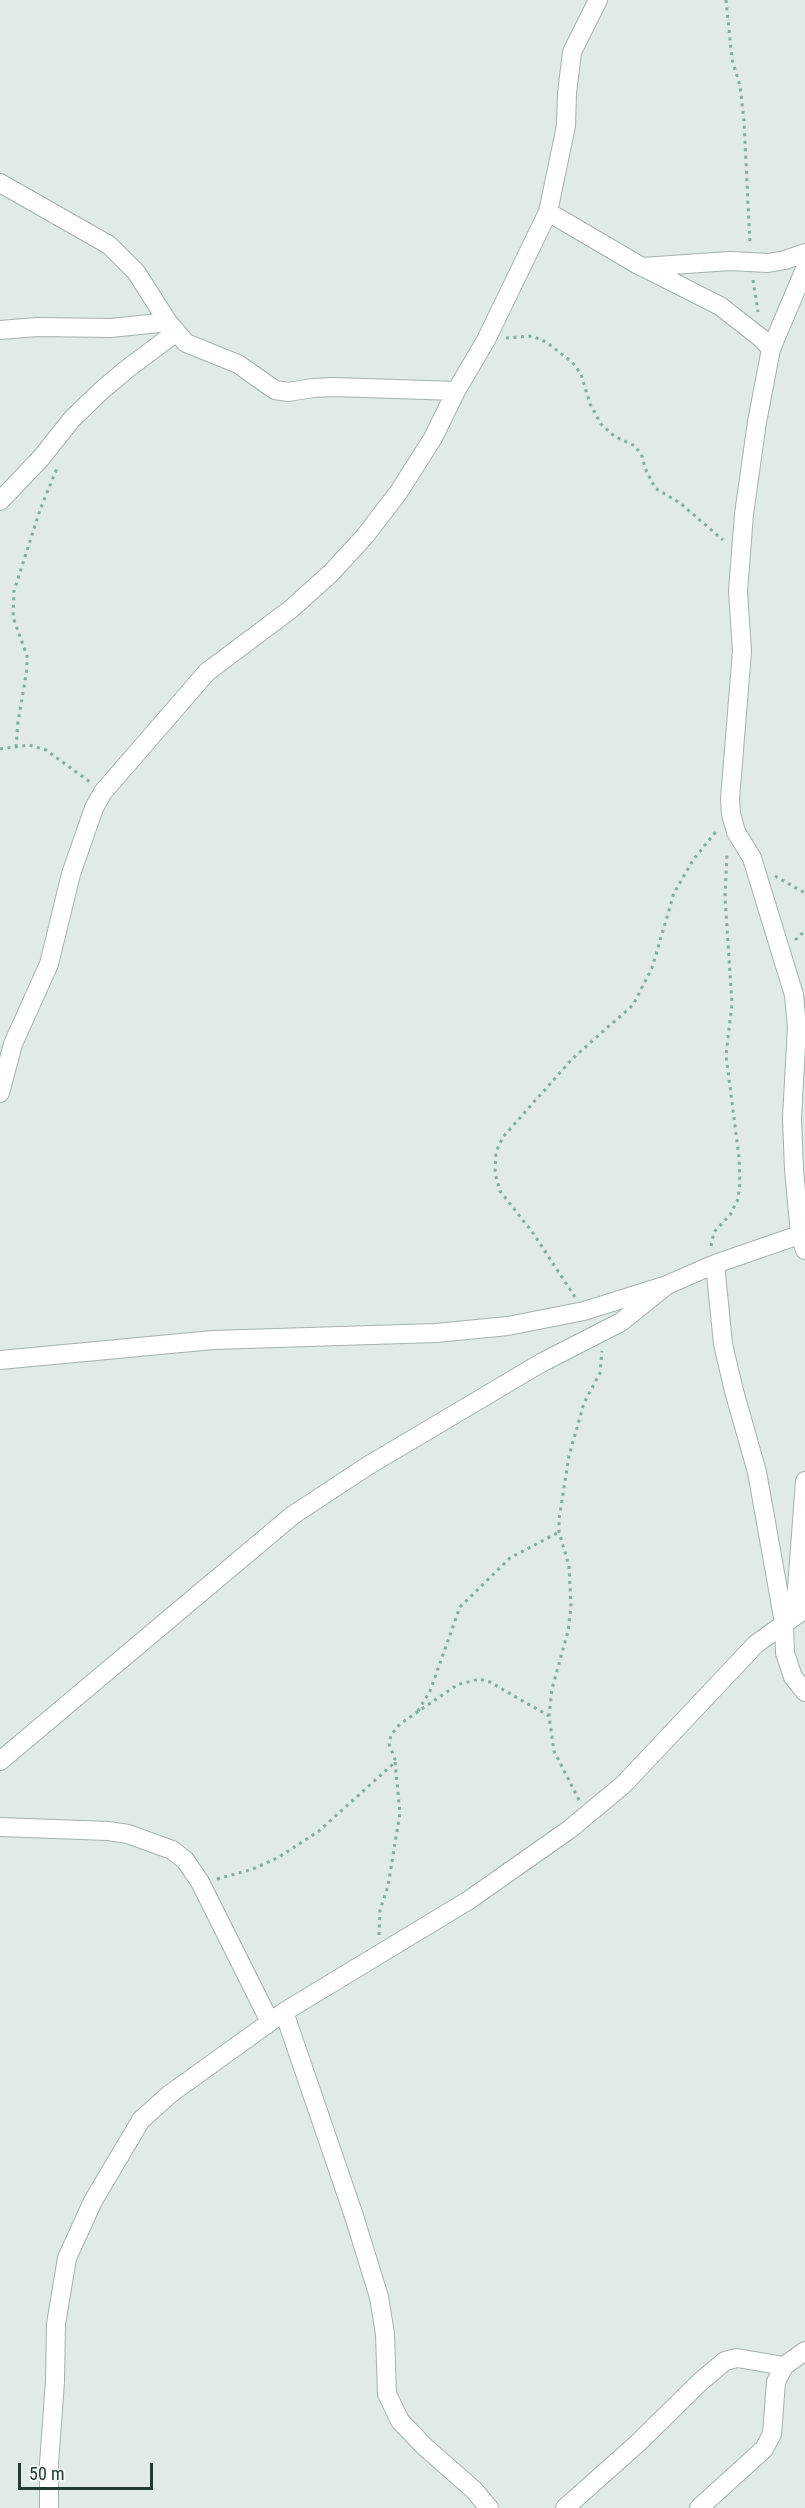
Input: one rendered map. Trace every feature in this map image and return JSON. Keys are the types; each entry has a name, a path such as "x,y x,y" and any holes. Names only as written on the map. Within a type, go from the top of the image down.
{"street":[{"path":"0,1093 13,1044 49,964 71,874 94,808 103,792 207,672 291,609 331,573 365,536 418,465 456,391 486,340 548,212 566,126 572,52 598,0"},
{"path":"0,183 109,245 136,272 172,327 186,343 238,364 276,390 288,392 334,387 456,391"},
{"path":"548,212 642,267 720,306 766,344"},
{"path":"642,267 784,260 805,253"},
{"path":"0,1360 213,1340 436,1333 508,1326 584,1311 667,1285 715,1264 803,1239 794,1170 792,1118 797,1027 794,995 752,858 736,832 731,814 735,724 742,651 738,591 740,556 766,344 805,269"},
{"path":"0,330 37,327 172,327"},
{"path":"0,501 41,458 72,419 172,327"},
{"path":"715,1264 723,1344 794,1616"},
{"path":"0,1761 293,1515 359,1471 531,1369 621,1322 667,1285"},
{"path":"805,1481 794,1616 785,1653 793,1677 805,1692"},
{"path":"49,2508 56,2324 67,2258 93,2201 141,2120 170,2094 277,2017 469,1900 570,1829 624,1784 756,1644 794,1616"},
{"path":"0,1827 77,1828 128,1834 172,1850 185,1860 200,1882 277,2017 354,2216 379,2297 386,2334 387,2394 400,2421 425,2447 474,2490 489,2508"},
{"path":"699,2508 764,2449 772,2434 776,2382 784,2366 805,2351"},
{"path":"565,2508 638,2443 699,2382 725,2361 737,2358 784,2366"}],"path":[{"path":"726,0 732,59 740,86 744,122 751,261 766,344"},
{"path":"486,340 532,336 562,353 581,374 590,404 601,424 614,436 635,446 642,456 655,488 680,503 740,556"},
{"path":"16,747 27,656 13,617 14,591 40,510 61,460"},
{"path":"0,749 28,745 46,750 103,792"},
{"path":"584,1311 533,1233 500,1191 495,1173 496,1152 503,1137 537,1102 573,1058 633,1005 652,968 674,893 693,860 731,814"},
{"path":"715,1264 711,1248 712,1238 714,1232 730,1215 738,1199 740,1183 739,1157 726,1055 732,1004 724,873 729,843 736,832"},
{"path":"585,1816 554,1750 549,1716 552,1689 568,1630 571,1607 569,1566 559,1532 559,1519 569,1456 584,1403 597,1381 602,1365 602,1348 598,1334"},
{"path":"416,1715 430,1691 459,1607 510,1558 559,1532"},
{"path":"380,1954 380,1910 388,1886 400,1813 399,1779 389,1744 391,1735 400,1724 458,1685 479,1679 496,1685 549,1716"},
{"path":"200,1882 235,1874 279,1857 319,1831 389,1768 395,1759"}]}
